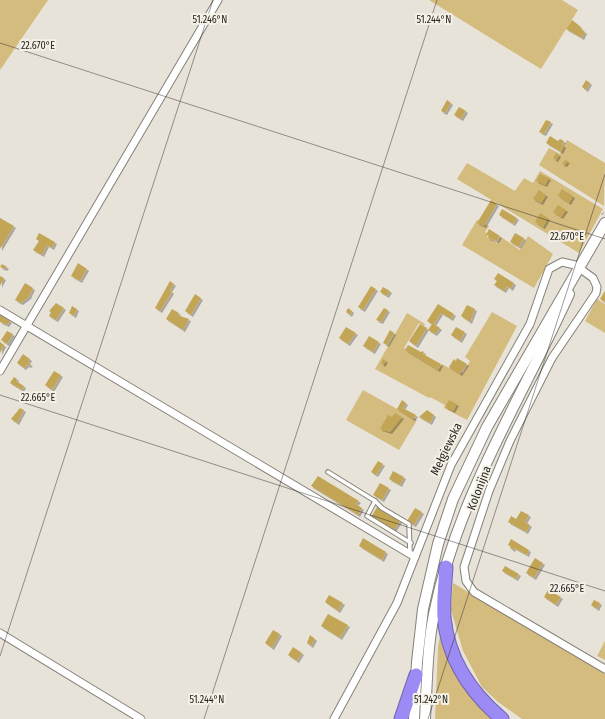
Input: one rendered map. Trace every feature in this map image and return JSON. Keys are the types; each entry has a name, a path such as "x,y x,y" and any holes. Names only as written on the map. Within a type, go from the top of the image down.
{"highway":[{"path":"446,567 444,616 450,647 460,670 473,691 502,719"},
{"path":"401,719 416,675"}],"main road":[{"path":"414,719 420,631 429,580 442,530 458,488 487,427 605,223"},
{"path":"426,719 431,637 436,606 446,567 461,521 477,480 553,329 580,268"}],"street":[{"path":"0,371 218,0"},
{"name":"Mełgiewska","path":"334,719 397,603 412,556 458,452 530,324 547,272 553,265 562,262 572,263 580,268"},
{"name":"Kolonijna","path":"580,268 596,282 596,293 552,358 510,441 488,491 466,557 464,575 469,586 474,592 605,669"},
{"path":"0,310 412,556"},
{"path":"0,633 141,719"}],"lane":[{"path":"328,472 409,524 412,556"},
{"path":"375,501 367,516 411,543"}],"shaded area":[{"path":"0,0 48,0 0,70"},
{"path":"429,0 562,0 578,10 541,69"},
{"path":"567,140 605,163 604,206 539,165 549,148 560,154"},
{"path":"467,163 515,191 524,178 533,183 540,171 603,209 579,253 457,179"},
{"path":"477,220 489,226 485,232 488,234 487,237 497,243 501,237 520,250 528,236 553,254 534,288 462,245"},
{"path":"597,299 605,304 605,333 585,321"},
{"path":"492,312 517,326 467,420 444,408 445,405 375,369 407,313 425,324 424,326 419,323 404,348 439,369 442,364 449,368 451,365 463,373 470,361 465,357"},
{"path":"363,390 417,420 399,450 346,420"},
{"path":"453,583 605,674 605,719 522,719 498,702 482,687 463,651 451,610"},
{"path":"441,631 495,719 435,719 438,647"},
{"path":"605,641 605,660 597,656"}],"building":[{"path":"572,20 585,32 582,38 566,29"},
{"path":"586,80 590,83 586,90 582,87"},
{"path":"447,100 451,103 445,113 441,111"},
{"path":"459,107 466,111 461,119 454,115"},
{"path":"546,120 551,122 544,134 539,132"},
{"path":"550,136 558,141 560,139 564,141 562,144 564,146 561,152 546,143"},
{"path":"556,153 559,155 556,160 553,158"},
{"path":"565,160 568,161 565,165 562,164"},
{"path":"540,174 549,178 545,185 536,181"},
{"path":"562,189 573,196 569,203 558,196"},
{"path":"539,190 546,195 541,203 533,199"},
{"path":"491,200 497,204 484,226 477,223"},
{"path":"558,205 566,210 561,217 553,212"},
{"path":"502,209 517,218 513,224 499,215"},
{"path":"540,213 548,218 543,227 535,222"},
{"path":"0,218 14,226 0,249"},
{"path":"489,229 500,236 497,241 488,238 489,236 486,235"},
{"path":"39,233 55,242 52,248 47,245 42,255 33,250 39,241 36,239"},
{"path":"515,233 524,238 519,247 510,242"},
{"path":"78,263 87,269 80,281 71,276"},
{"path":"2,264 7,267 5,269 0,267"},
{"path":"498,273 514,283 511,289 507,286 504,291 494,285 497,281 494,279"},
{"path":"0,276 4,278 0,286"},
{"path":"170,281 174,284 170,290 172,292 160,311 155,308"},
{"path":"25,283 33,288 29,297 21,303 15,300"},
{"path":"371,286 376,289 363,310 358,307"},
{"path":"383,287 390,291 387,296 380,292"},
{"path":"605,291 605,302 600,299"},
{"path":"195,294 201,298 191,315 185,311"},
{"path":"56,303 64,308 56,320 49,316 51,312 49,311"},
{"path":"438,304 454,314 451,319 441,313 434,324 440,328 435,334 428,330 432,324 427,321"},
{"path":"467,305 475,309 470,322 461,316"},
{"path":"72,306 77,309 74,316 69,313"},
{"path":"348,308 352,311 350,315 346,312"},
{"path":"384,308 388,310 381,322 376,320"},
{"path":"172,309 179,313 177,315 189,319 183,330 166,319"},
{"path":"0,315 10,321 7,325 0,322"},
{"path":"420,324 427,328 416,346 409,341"},
{"path":"346,327 356,333 348,344 339,338"},
{"path":"456,327 465,332 460,341 451,335"},
{"path":"390,330 394,333 387,345 383,343"},
{"path":"7,331 13,334 7,344 1,340"},
{"path":"369,336 379,342 373,352 363,346"},
{"path":"0,342 4,345 0,353"},
{"path":"408,345 421,352 424,352 423,354 441,364 438,370 405,350"},
{"path":"23,354 30,359 28,363 31,364 24,368 17,363"},
{"path":"457,358 467,364 460,374 449,367 454,359 456,361"},
{"path":"383,359 386,361 383,365 381,363"},
{"path":"54,371 61,375 52,390 45,385"},
{"path":"14,377 17,379 16,381 24,386 22,390 10,383"},
{"path":"402,400 406,403 403,408 416,415 413,419 397,409"},
{"path":"449,400 457,404 453,411 445,407"},
{"path":"20,408 24,410 17,423 11,419"},
{"path":"427,410 434,415 430,423 419,417"},
{"path":"395,413 402,417 390,432 380,429 388,415 392,417"},
{"path":"378,461 383,464 376,475 371,472"},
{"path":"393,471 404,477 400,485 389,479"},
{"path":"318,476 359,501 356,504 362,508 358,515 311,486"},
{"path":"380,483 389,488 382,500 373,495"},
{"path":"377,507 400,521 394,530 371,517"},
{"path":"415,508 422,512 414,525 407,521"},
{"path":"521,511 529,515 525,522 530,525 526,532 508,522 511,516 516,519"},
{"path":"363,538 386,552 382,560 359,546"},
{"path":"511,539 529,550 527,555 514,548 513,550 510,548 511,547 508,545"},
{"path":"535,558 543,563 534,578 526,573"},
{"path":"505,566 519,574 516,579 502,571"},
{"path":"548,590 561,597 556,605 544,597"},
{"path":"329,595 343,603 338,611 325,602"},
{"path":"594,600 600,603 597,609 591,605"},
{"path":"328,614 348,625 340,638 321,626"},
{"path":"273,630 280,634 272,648 265,643"},
{"path":"310,635 315,639 311,646 307,643"},
{"path":"293,647 302,653 297,661 288,655"}]}
